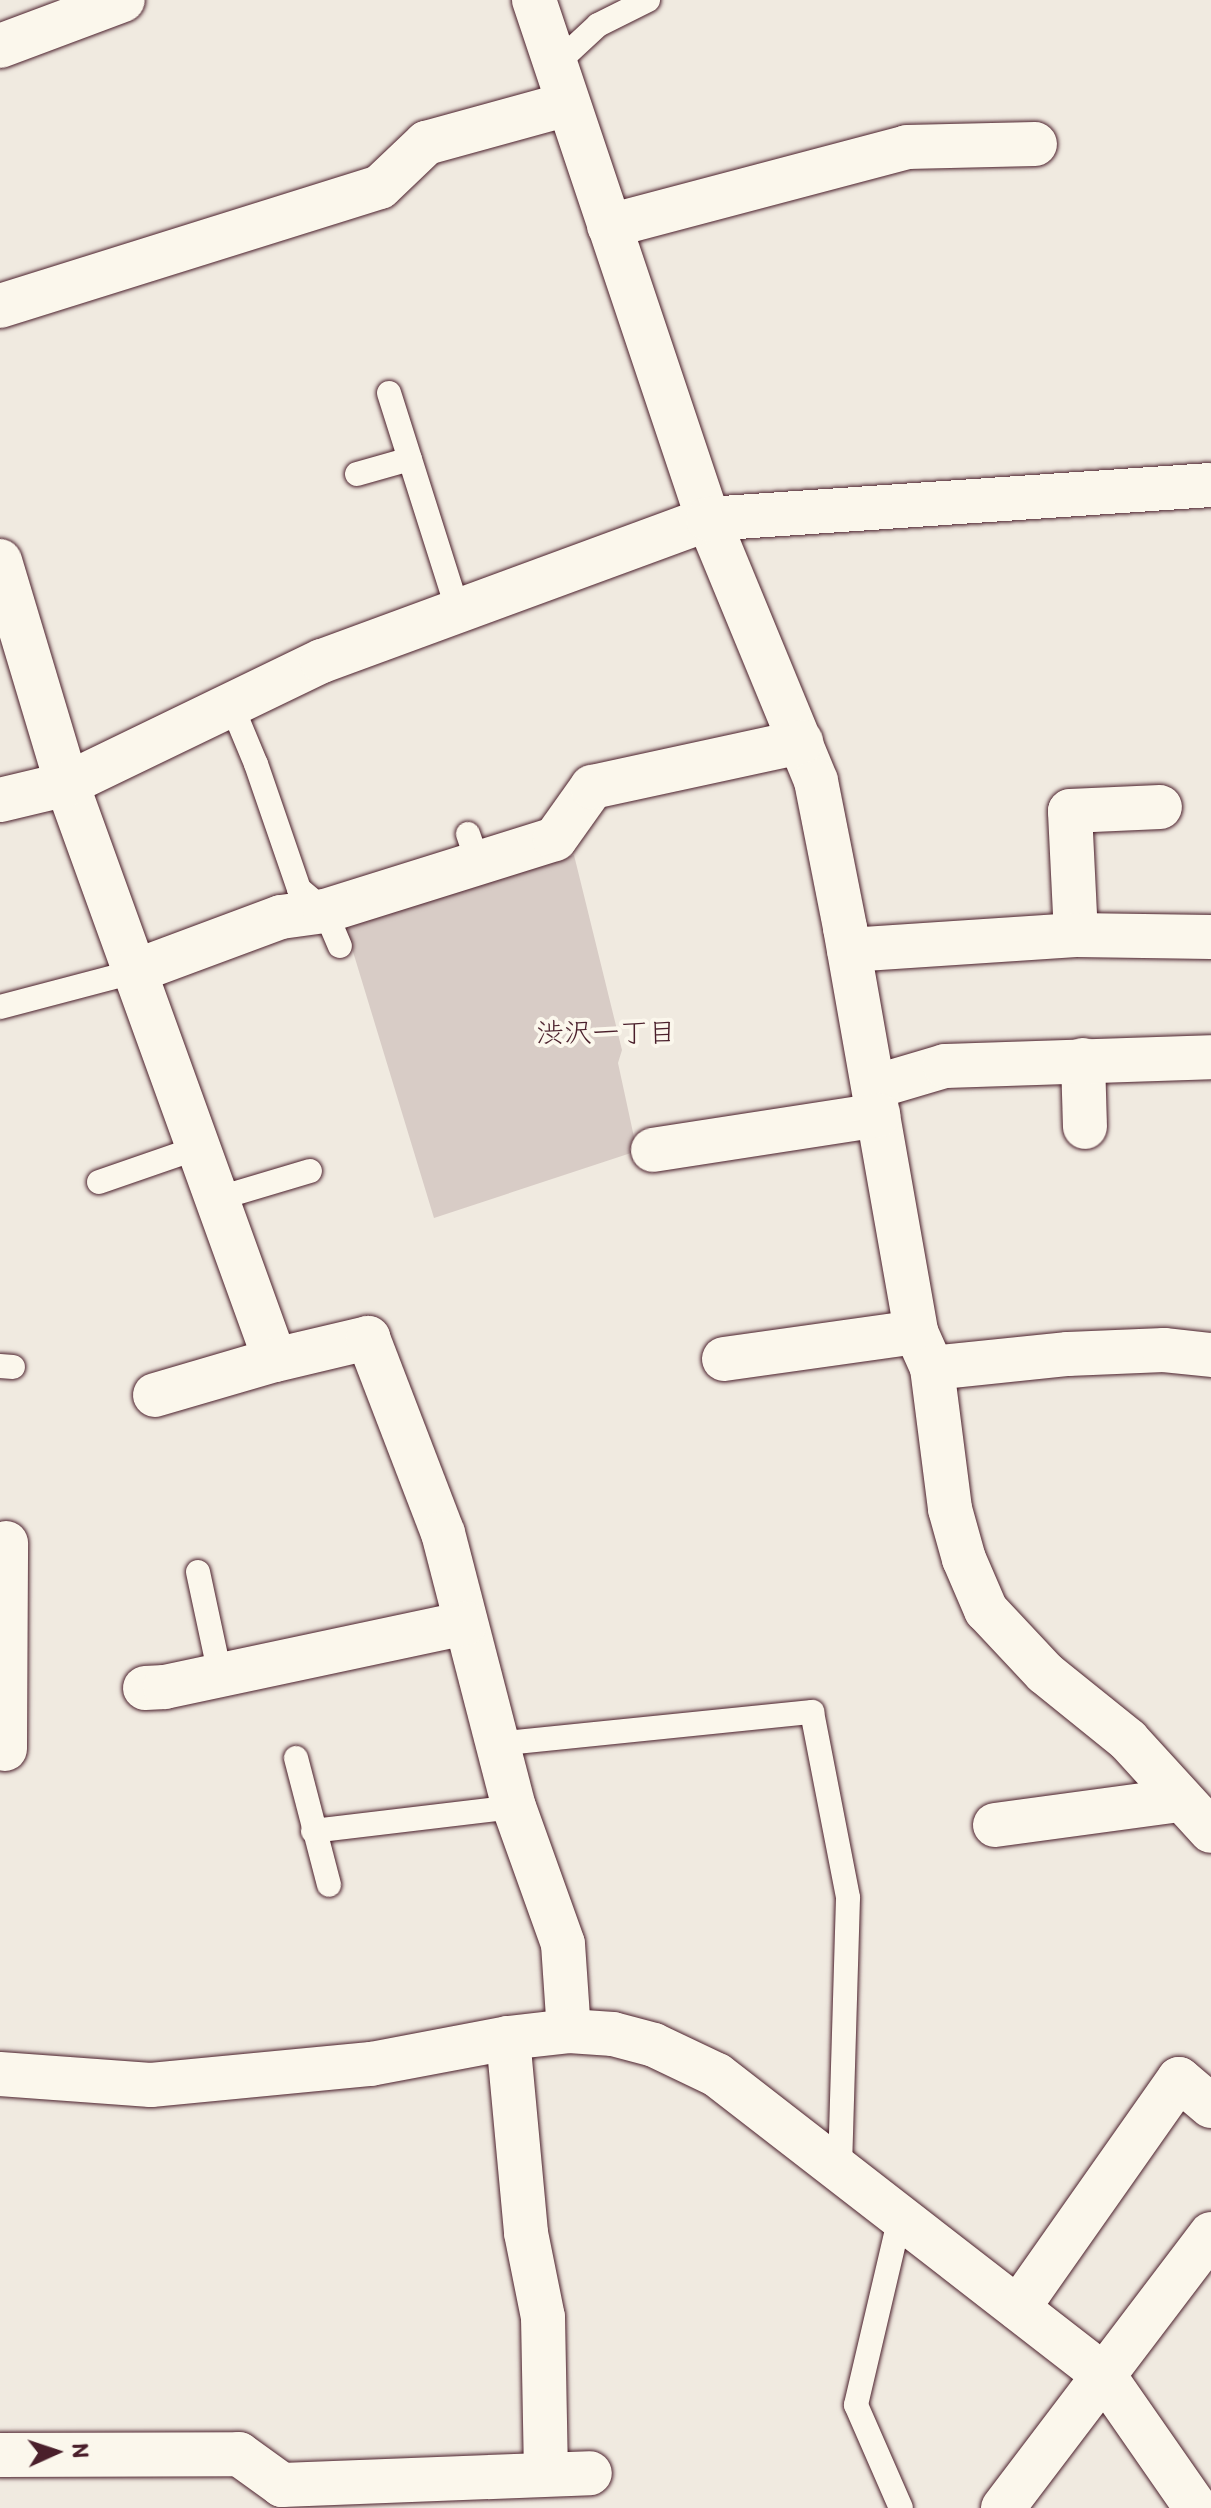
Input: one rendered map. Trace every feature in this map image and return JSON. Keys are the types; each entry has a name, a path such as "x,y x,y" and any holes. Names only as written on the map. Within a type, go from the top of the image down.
{"street":[{"path":"0,46 60,11 123,0"},
{"path":"534,0 708,519 816,781 924,1350 950,1509 964,1559 986,1610 1045,1673 1128,1740 1211,1831"},
{"path":"0,306 380,187 426,143 562,84"},
{"path":"609,226 907,147 1035,144"},
{"path":"0,800 67,784 322,661 708,519 1211,485"},
{"path":"0,561 67,784 275,1360"},
{"path":"133,972 281,917 333,928 473,848 555,839 592,787 801,742"},
{"path":"1076,935 1070,811 1160,807"},
{"path":"849,950 1076,935 1211,937"},
{"path":"653,1150 876,1101 945,1066 1211,1057"},
{"path":"1083,1060 1085,1127"},
{"path":"155,1395 275,1360 368,1338 443,1533 514,1807 563,1944 569,2031"},
{"path":"724,1359 924,1350 1068,1354 1164,1350 1211,1355"},
{"path":"5,1749 3,1590 6,1543"},
{"path":"145,1688 465,1623"},
{"path":"995,1825 1181,1800"},
{"path":"0,2074 151,2085 371,2064 508,2038 569,2031 613,2034 654,2045 717,2075 1103,2374 1196,2508"},
{"path":"508,2038 526,2233 543,2317 546,2473"},
{"path":"1018,2308 1179,2079 1211,2106"},
{"path":"1003,2508 1211,2234"},
{"path":"0,2455 239,2454 282,2485 290,2496 546,2473 590,2473"}],"lane":[{"path":"562,84 598,25 648,0"},
{"path":"389,393 458,611"},
{"path":"357,474 410,459"},
{"path":"231,704 256,764 299,889 333,928"},
{"path":"0,1007 133,972"},
{"path":"99,1182 197,1148"},
{"path":"216,1199 310,1171"},
{"path":"198,1572 220,1675"},
{"path":"496,1744 812,1712 848,1898 840,2168"},
{"path":"296,1758 329,1885"},
{"path":"313,1831 514,1807"},
{"path":"900,2217 856,2405 901,2508"}],"shaded area":[{"path":"574,855 622,1050 618,1063 637,1151 434,1218 347,932 355,916"}],"district":[{"name":"渋沢一丁目","path":"606,1032"}]}
